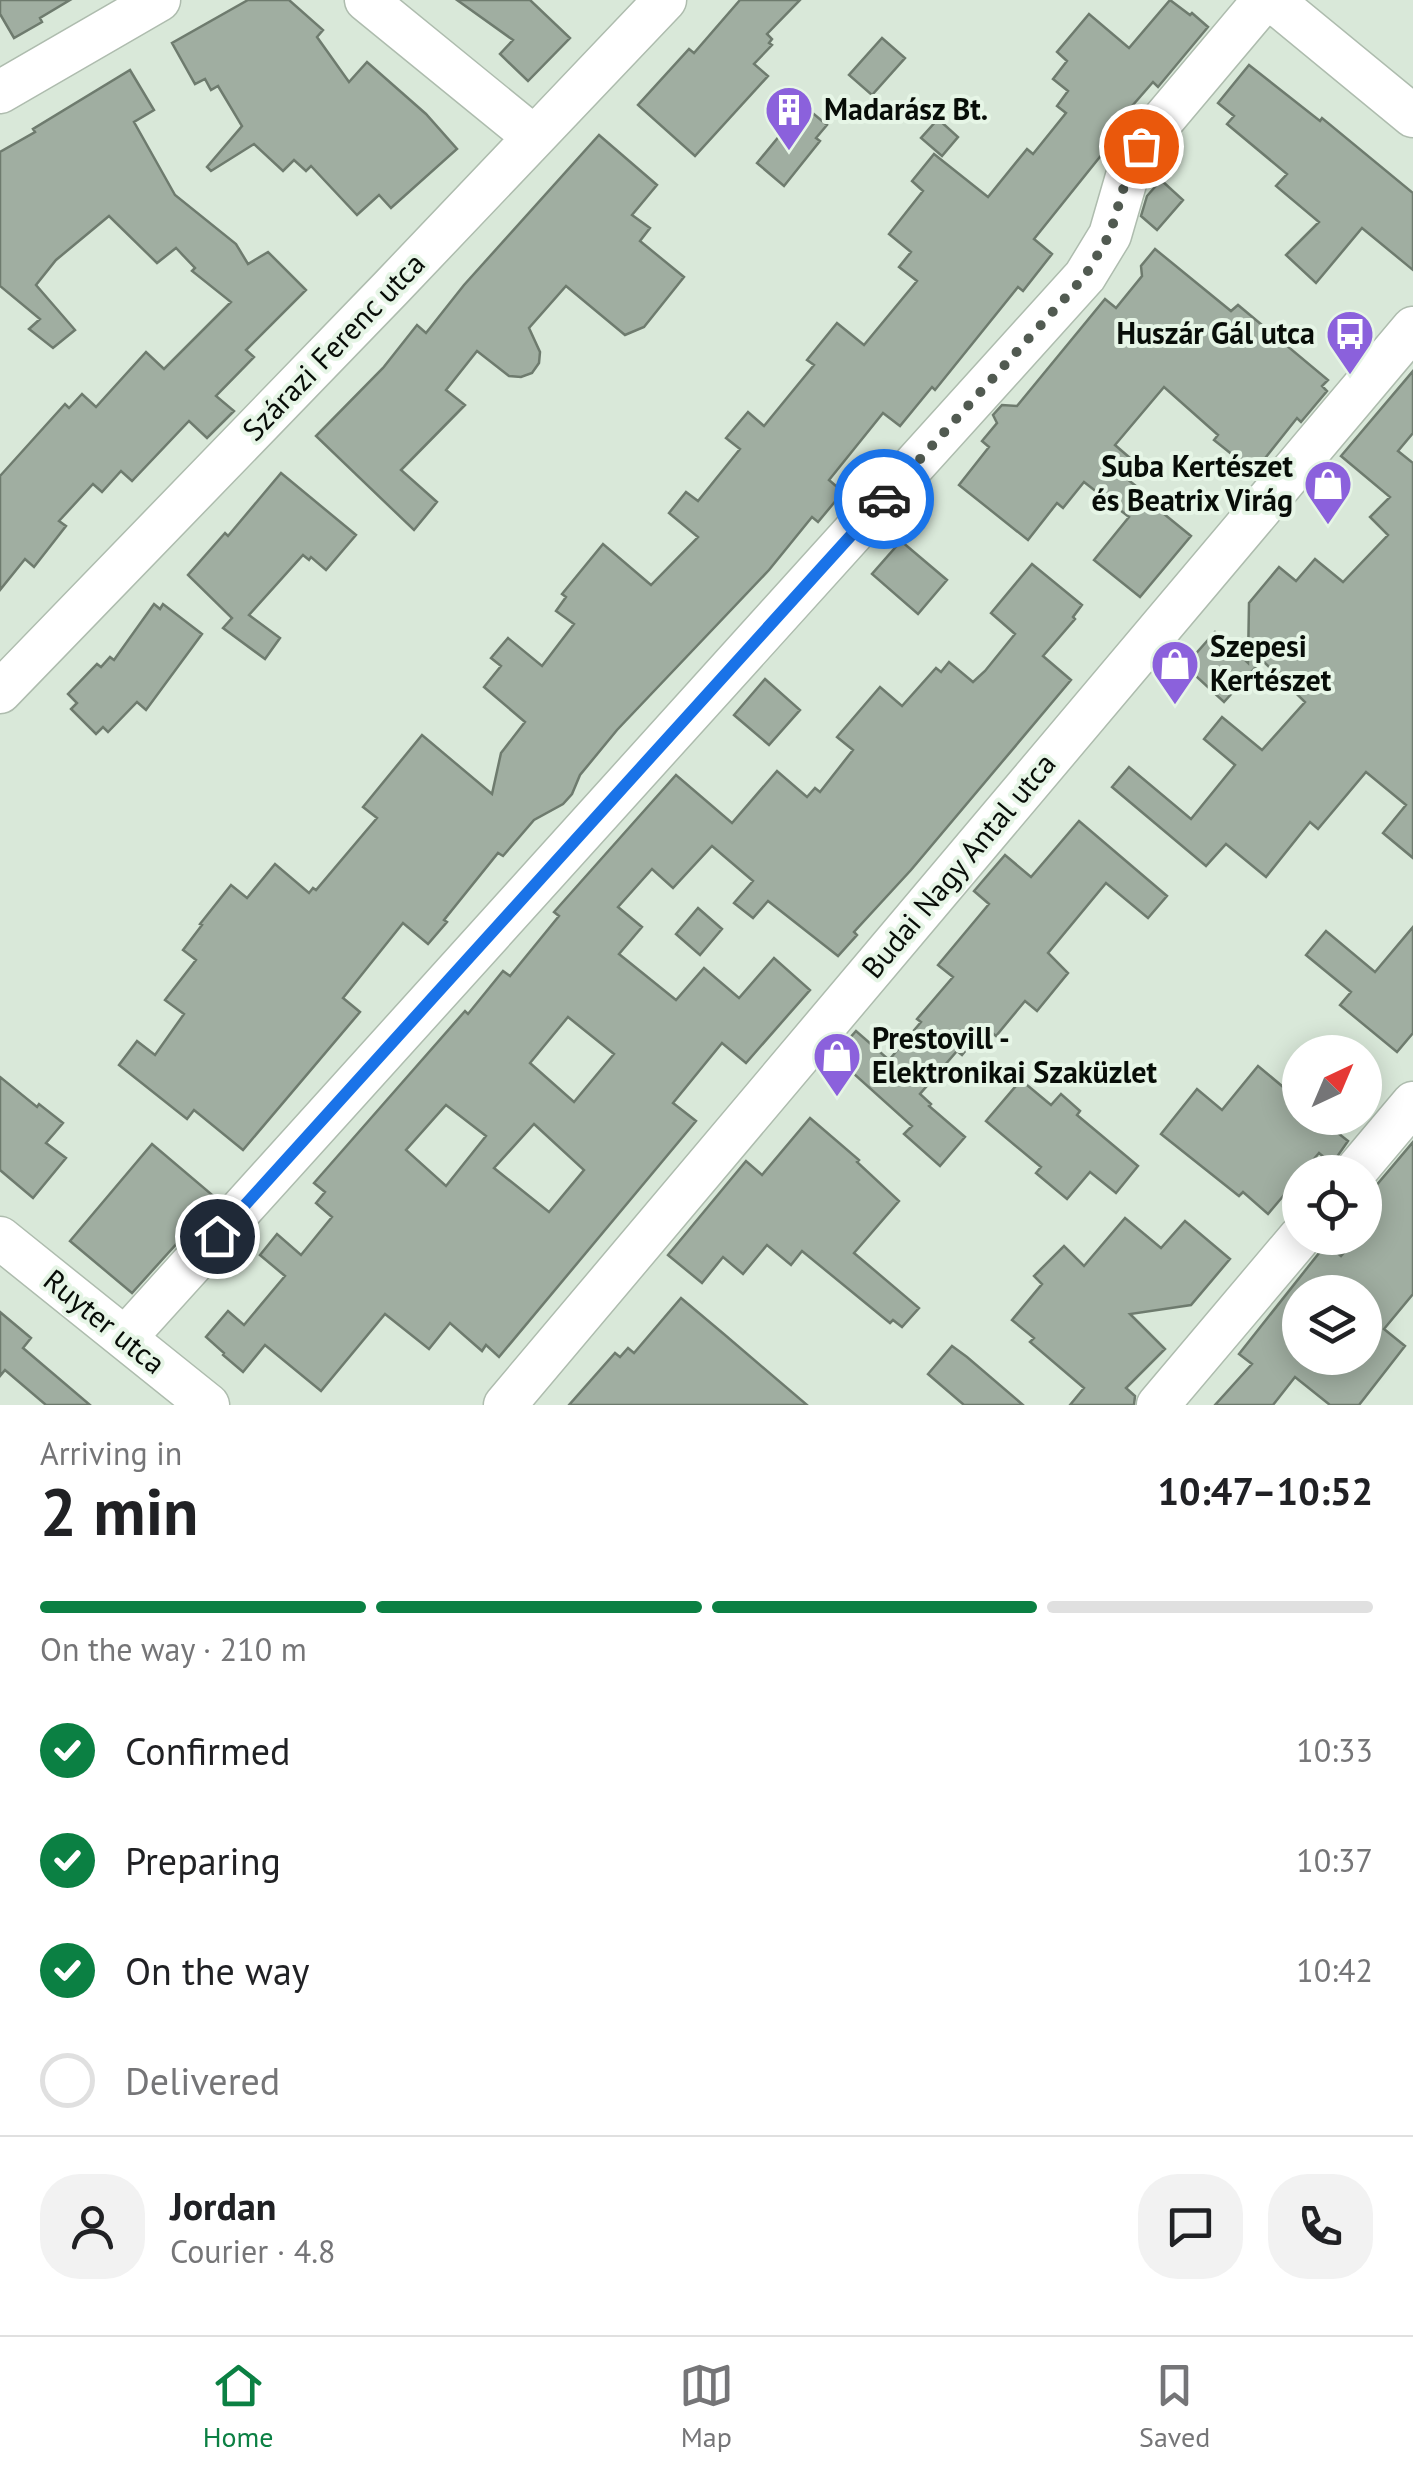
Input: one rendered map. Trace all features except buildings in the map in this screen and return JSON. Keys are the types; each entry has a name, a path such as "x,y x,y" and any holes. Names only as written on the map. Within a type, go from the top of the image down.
{"street":[{"path":"0,92 159,0"},
{"path":"366,0 534,137"},
{"name":"Szárazi Ferenc utca","path":"0,692 665,0"},
{"path":"125,1338 1085,276 1110,234 1130,166 1141,146 1264,0"},
{"path":"1272,0 1413,116"},
{"name":"Budai Nagy Antal utca","path":"505,1405 1413,328"},
{"path":"1370,1155 1413,1104"},
{"name":"Ruyter utca","path":"0,1238 208,1405"},
{"path":"1158,1405 1285,1255"}],"way so far":[{"path":"884,499 1085,276 1108,241 1130,166 1141,146"}],"place":[{"name":"Madarász Bt.","path":"789,152"},
{"name":"Huszár Gál utca","path":"1350,376"},
{"name":"Suba Kertészet és Beatrix Virág","path":"1328,526"},
{"name":"Szepesi Kertészet","path":"1175,706"},
{"name":"Prestovill - Elektronikai Szaküzlet","path":"837,1098"}],"route":[{"path":"217,1236 884,499"}]}
